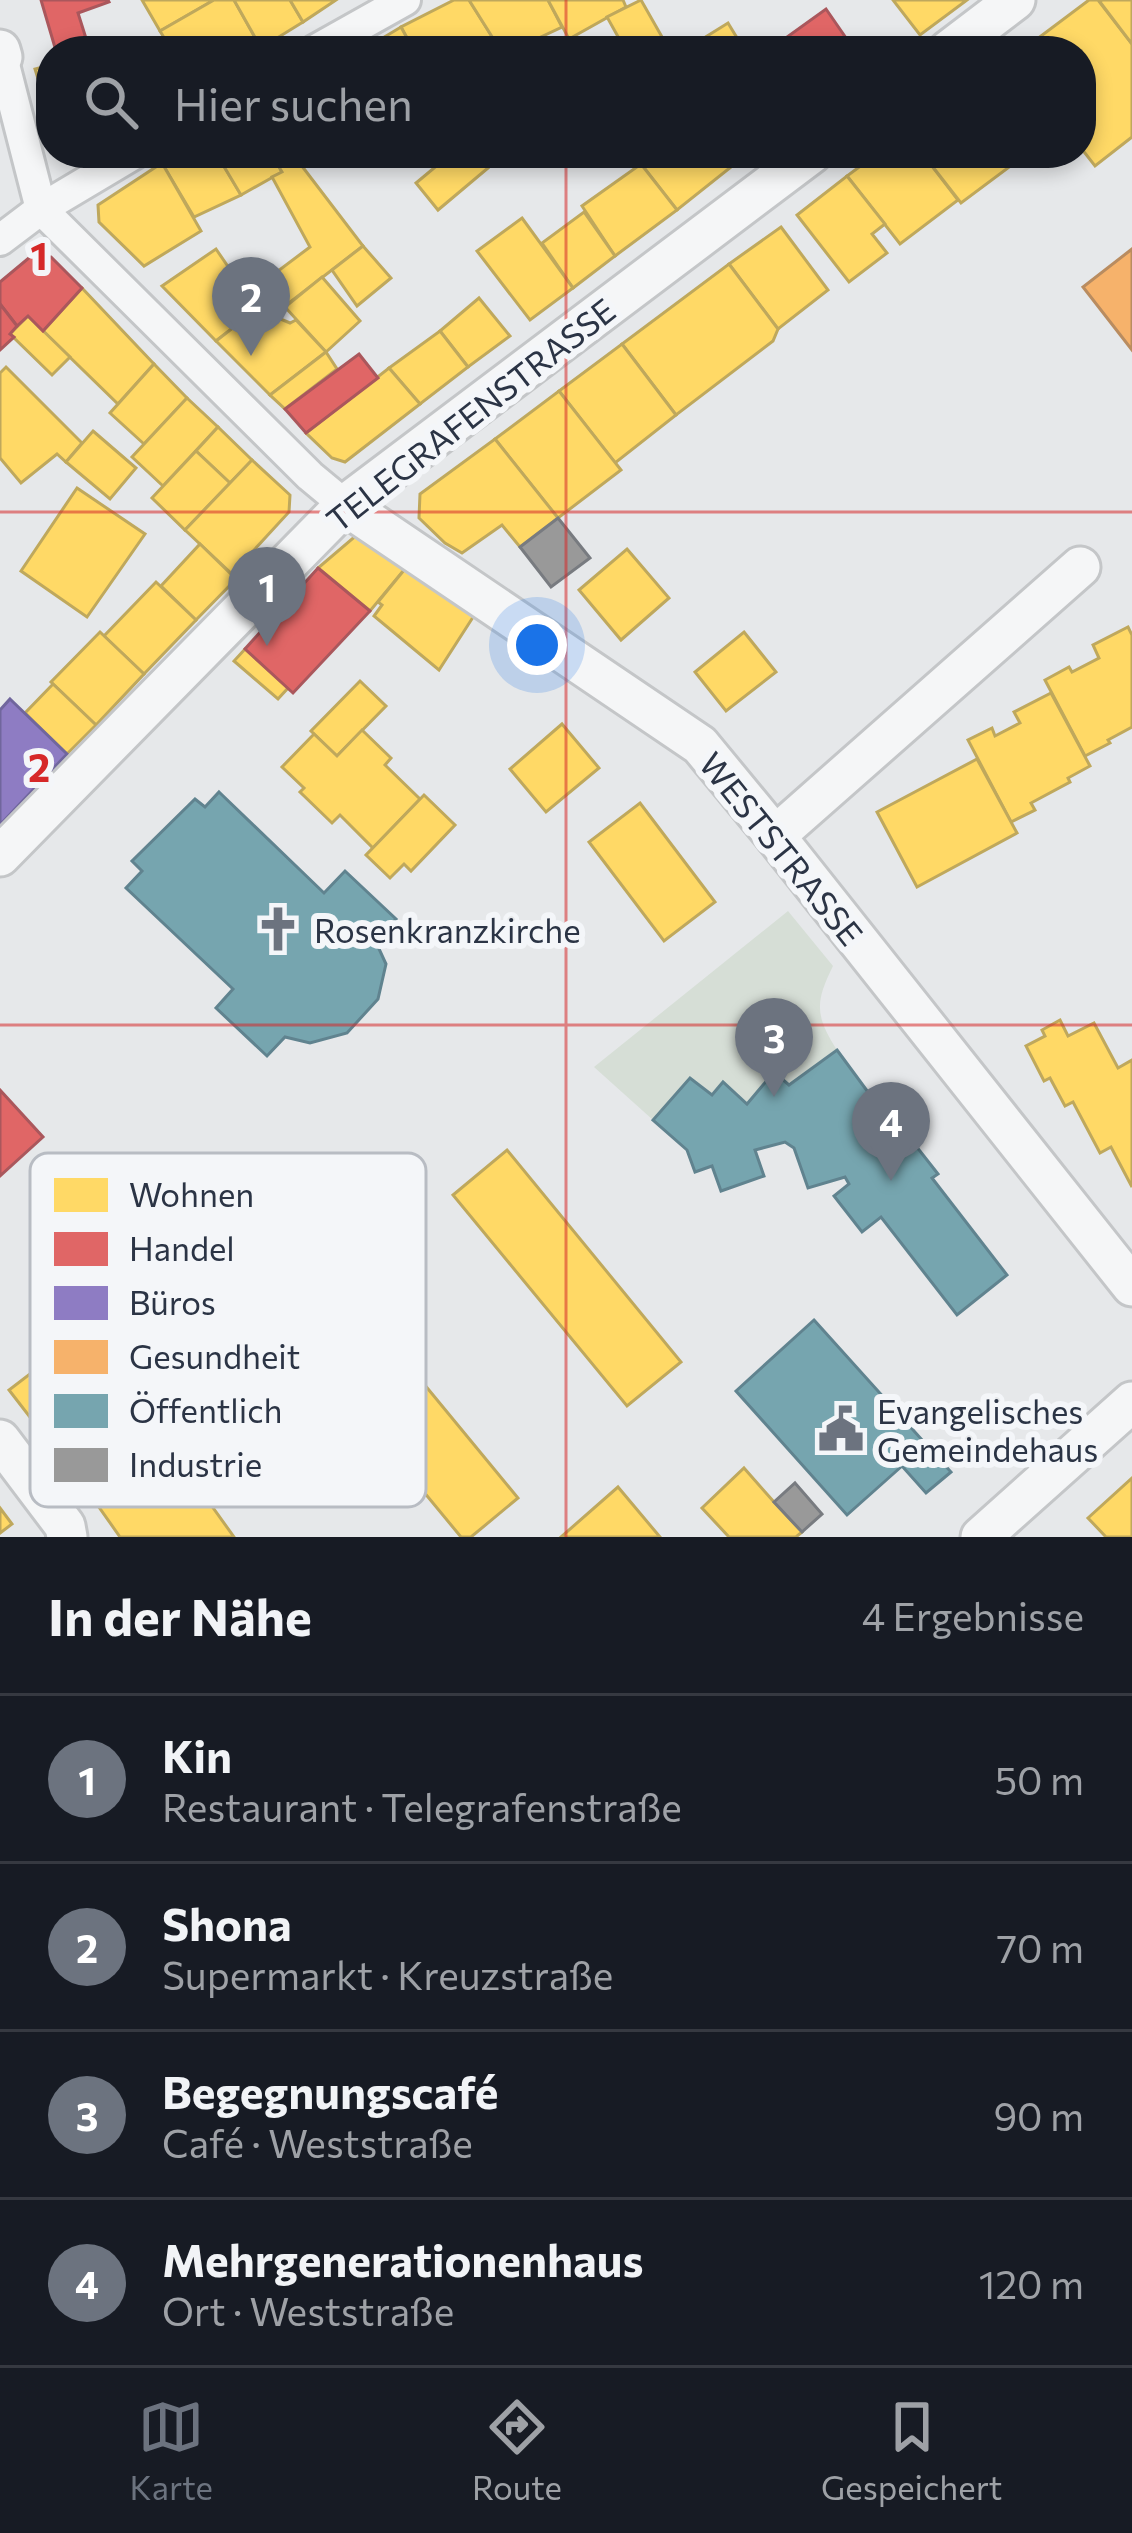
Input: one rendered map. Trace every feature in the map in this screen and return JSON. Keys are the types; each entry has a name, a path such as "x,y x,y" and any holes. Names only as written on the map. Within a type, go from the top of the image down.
{"street":[{"path":"341,36 405,0"},
{"path":"968,36 1016,0"},
{"path":"1,53 41,208 345,506"},
{"path":"0,240 41,208 109,168"},
{"name":"TELEGRAFENSTRASSE","path":"0,856 345,506 792,168"},
{"name":"WESTSTRASSE","path":"345,506 700,745 1132,1286"},
{"path":"775,836 1080,567"},
{"path":"981,1537 1132,1402"},
{"path":"0,1440 30,1480"},
{"path":"50,1507 67,1537"}],"shaded area":[{"path":"788,911 833,966 820,1009 837,1050 789,1085 774,1073 747,1104 723,1083 712,1095 690,1078 653,1120 594,1067"}],"building: Wohnen":[{"path":"142,0 214,0 160,31"},
{"path":"214,0 234,0 254,36 163,36 160,31"},
{"path":"234,0 290,0 303,22 280,36 254,36"},
{"path":"290,0 336,0 303,22"},
{"path":"454,0 469,0 492,36 406,36 401,27"},
{"path":"469,0 548,0 562,27 543,36 492,36"},
{"path":"548,0 623,0 626,7 567,36"},
{"path":"641,0 661,36 618,36 607,17"},
{"path":"893,0 967,0 920,35"},
{"path":"1089,0 1098,0 1132,44 1132,137 1096,165 1096,36 1041,36"},
{"path":"1132,0 1132,44 1100,2"},
{"path":"728,23 736,36 707,36"},
{"path":"154,168 165,168 201,231 144,266 99,222 98,205"},
{"path":"165,168 225,168 241,195 194,217"},
{"path":"225,168 280,168 282,172 241,195"},
{"path":"280,168 303,168 363,246 289,303 270,277 310,247 272,177 282,172"},
{"path":"434,168 488,168 438,210 416,183"},
{"path":"635,168 644,168 677,210 615,256 582,206"},
{"path":"644,168 730,168 677,210"},
{"path":"858,168 933,168 958,200 900,244 847,176"},
{"path":"934,168 1008,168 961,203"},
{"path":"847,176 885,224 872,234 887,253 849,282 797,215"},
{"path":"584,212 615,256 573,288 542,243"},
{"path":"522,218 573,288 530,320 477,251"},
{"path":"781,227 828,290 778,329 729,264"},
{"path":"363,246 391,278 357,306 332,270"},
{"path":"216,249 257,309 216,341 162,286"},
{"path":"729,264 778,329 773,341 676,415 622,344"},
{"path":"322,277 360,321 326,352 285,307"},
{"path":"82,288 154,364 118,404 43,331"},
{"path":"479,298 510,336 468,367 440,331"},
{"path":"257,309 290,323 296,320 326,352 270,395 216,341"},
{"path":"28,316 70,357 52,375 10,334"},
{"path":"440,331 468,367 420,404 389,368"},
{"path":"622,344 676,415 615,463 559,391"},
{"path":"326,352 337,369 285,409 270,395"},
{"path":"154,364 187,398 144,444 110,413"},
{"path":"6,367 82,443 66,462 57,454 21,483 0,458 0,373"},
{"path":"389,368 420,404 345,462 332,458 306,433"},
{"path":"559,391 621,470 558,518 495,439"},
{"path":"187,398 218,427 163,486 132,457"},
{"path":"218,427 252,460 230,483 196,451"},
{"path":"93,431 136,468 110,499 66,462"},
{"path":"495,439 558,518 520,547 502,525 462,553 419,518 420,494"},
{"path":"196,451 230,483 185,530 152,498"},
{"path":"252,460 290,495 289,512 232,574 185,530"},
{"path":"77,488 145,534 87,617 21,571"},
{"path":"359,533 409,564 370,611 318,568"},
{"path":"200,544 236,579 196,620 161,586"},
{"path":"627,549 669,598 621,640 579,590"},
{"path":"409,564 477,611 439,670 374,616 382,605 378,602"},
{"path":"156,582 196,620 144,674 104,636"},
{"path":"1128,627 1132,635 1132,727 1085,756 1045,680 1099,658 1093,645"},
{"path":"100,632 144,674 96,725 51,682"},
{"path":"744,632 776,672 726,711 695,672"},
{"path":"245,649 288,688 278,699 234,661"},
{"path":"360,681 386,706 337,756 311,731"},
{"path":"53,684 96,725 67,754 25,713"},
{"path":"1051,693 1090,766 1031,803 1035,810 1011,822 968,740 992,728 995,736 1020,723 1014,712"},
{"path":"562,724 599,768 546,812 510,769"},
{"path":"362,730 391,758 385,765 420,799 373,848 340,815 332,823 282,767 314,734 337,756"},
{"path":"977,759 1017,833 917,887 877,812"},
{"path":"424,795 455,825 411,871 404,864 390,878 366,855"},
{"path":"640,803 715,902 664,941 589,842"},
{"path":"1060,1020 1068,1036 1094,1023 1118,1068 1132,1060 1132,1187 1111,1147 1100,1153 1073,1102 1065,1106 1050,1078 1044,1081 1026,1046"},
{"path":"507,1150 681,1362 627,1406 453,1195"},
{"path":"30,1374 30,1417 9,1390"},
{"path":"426,1386 518,1498 471,1537 461,1537 426,1495"},
{"path":"744,1468 802,1532 796,1537 729,1537 702,1508"},
{"path":"1132,1478 1132,1537 1106,1537 1088,1518"},
{"path":"618,1487 660,1537 561,1537"},
{"path":"99,1507 212,1507 234,1537 120,1537"},
{"path":"0,1508 12,1524 0,1533"}],"building: Handel":[{"path":"41,0 108,0 78,13 85,36 52,36"},
{"path":"826,9 845,36 788,36"},
{"path":"30,257 51,257 82,288 43,331 28,316 17,326 0,304 0,282"},
{"path":"0,304 17,326 10,334 14,337 0,350"},
{"path":"359,354 378,378 306,433 285,409"},
{"path":"318,568 370,611 293,693 245,649"},
{"path":"0,1090 43,1137 0,1176"}],"building: Büros":[{"path":"10,699 67,754 0,825 0,710"}],"building: Gesundheit":[{"path":"1132,249 1132,350 1083,287"}],"building: Öffentlich":[{"name":"Rosenkranzkirche","path":"219,792 324,893 345,871 396,919 375,940 386,964 378,999 347,1033 310,1043 285,1037 267,1056 216,1008 233,989 126,888 142,871 132,861 195,799 205,807"},
{"path":"837,1050 904,1141 909,1137 938,1174 932,1178 1007,1275 957,1315 881,1217 862,1232 834,1196 849,1184 845,1177 808,1188 794,1148 785,1142 755,1150 764,1176 721,1191 712,1166 695,1172 687,1150 653,1120 690,1078 712,1095 723,1082 747,1104 774,1072 789,1085"},
{"name":"Evangelisches Gemeindehaus","path":"814,1320 951,1472 926,1493 902,1466 847,1515 736,1391"}],"building: Industrie":[{"path":"558,518 590,558 551,587 520,547"},
{"path":"795,1483 822,1514 802,1532 774,1502"}],"place":[{"name":"Shona","path":"251,356"},
{"name":"Kin","path":"267,646"},
{"name":"Rosenkranzkirche","path":"278,929"},
{"name":"Begegnungscafé","path":"774,1097"},
{"name":"Mehrgenerationenhaus","path":"891,1181"},
{"name":"Evangelisches Gemeindehaus","path":"841,1429"}]}
